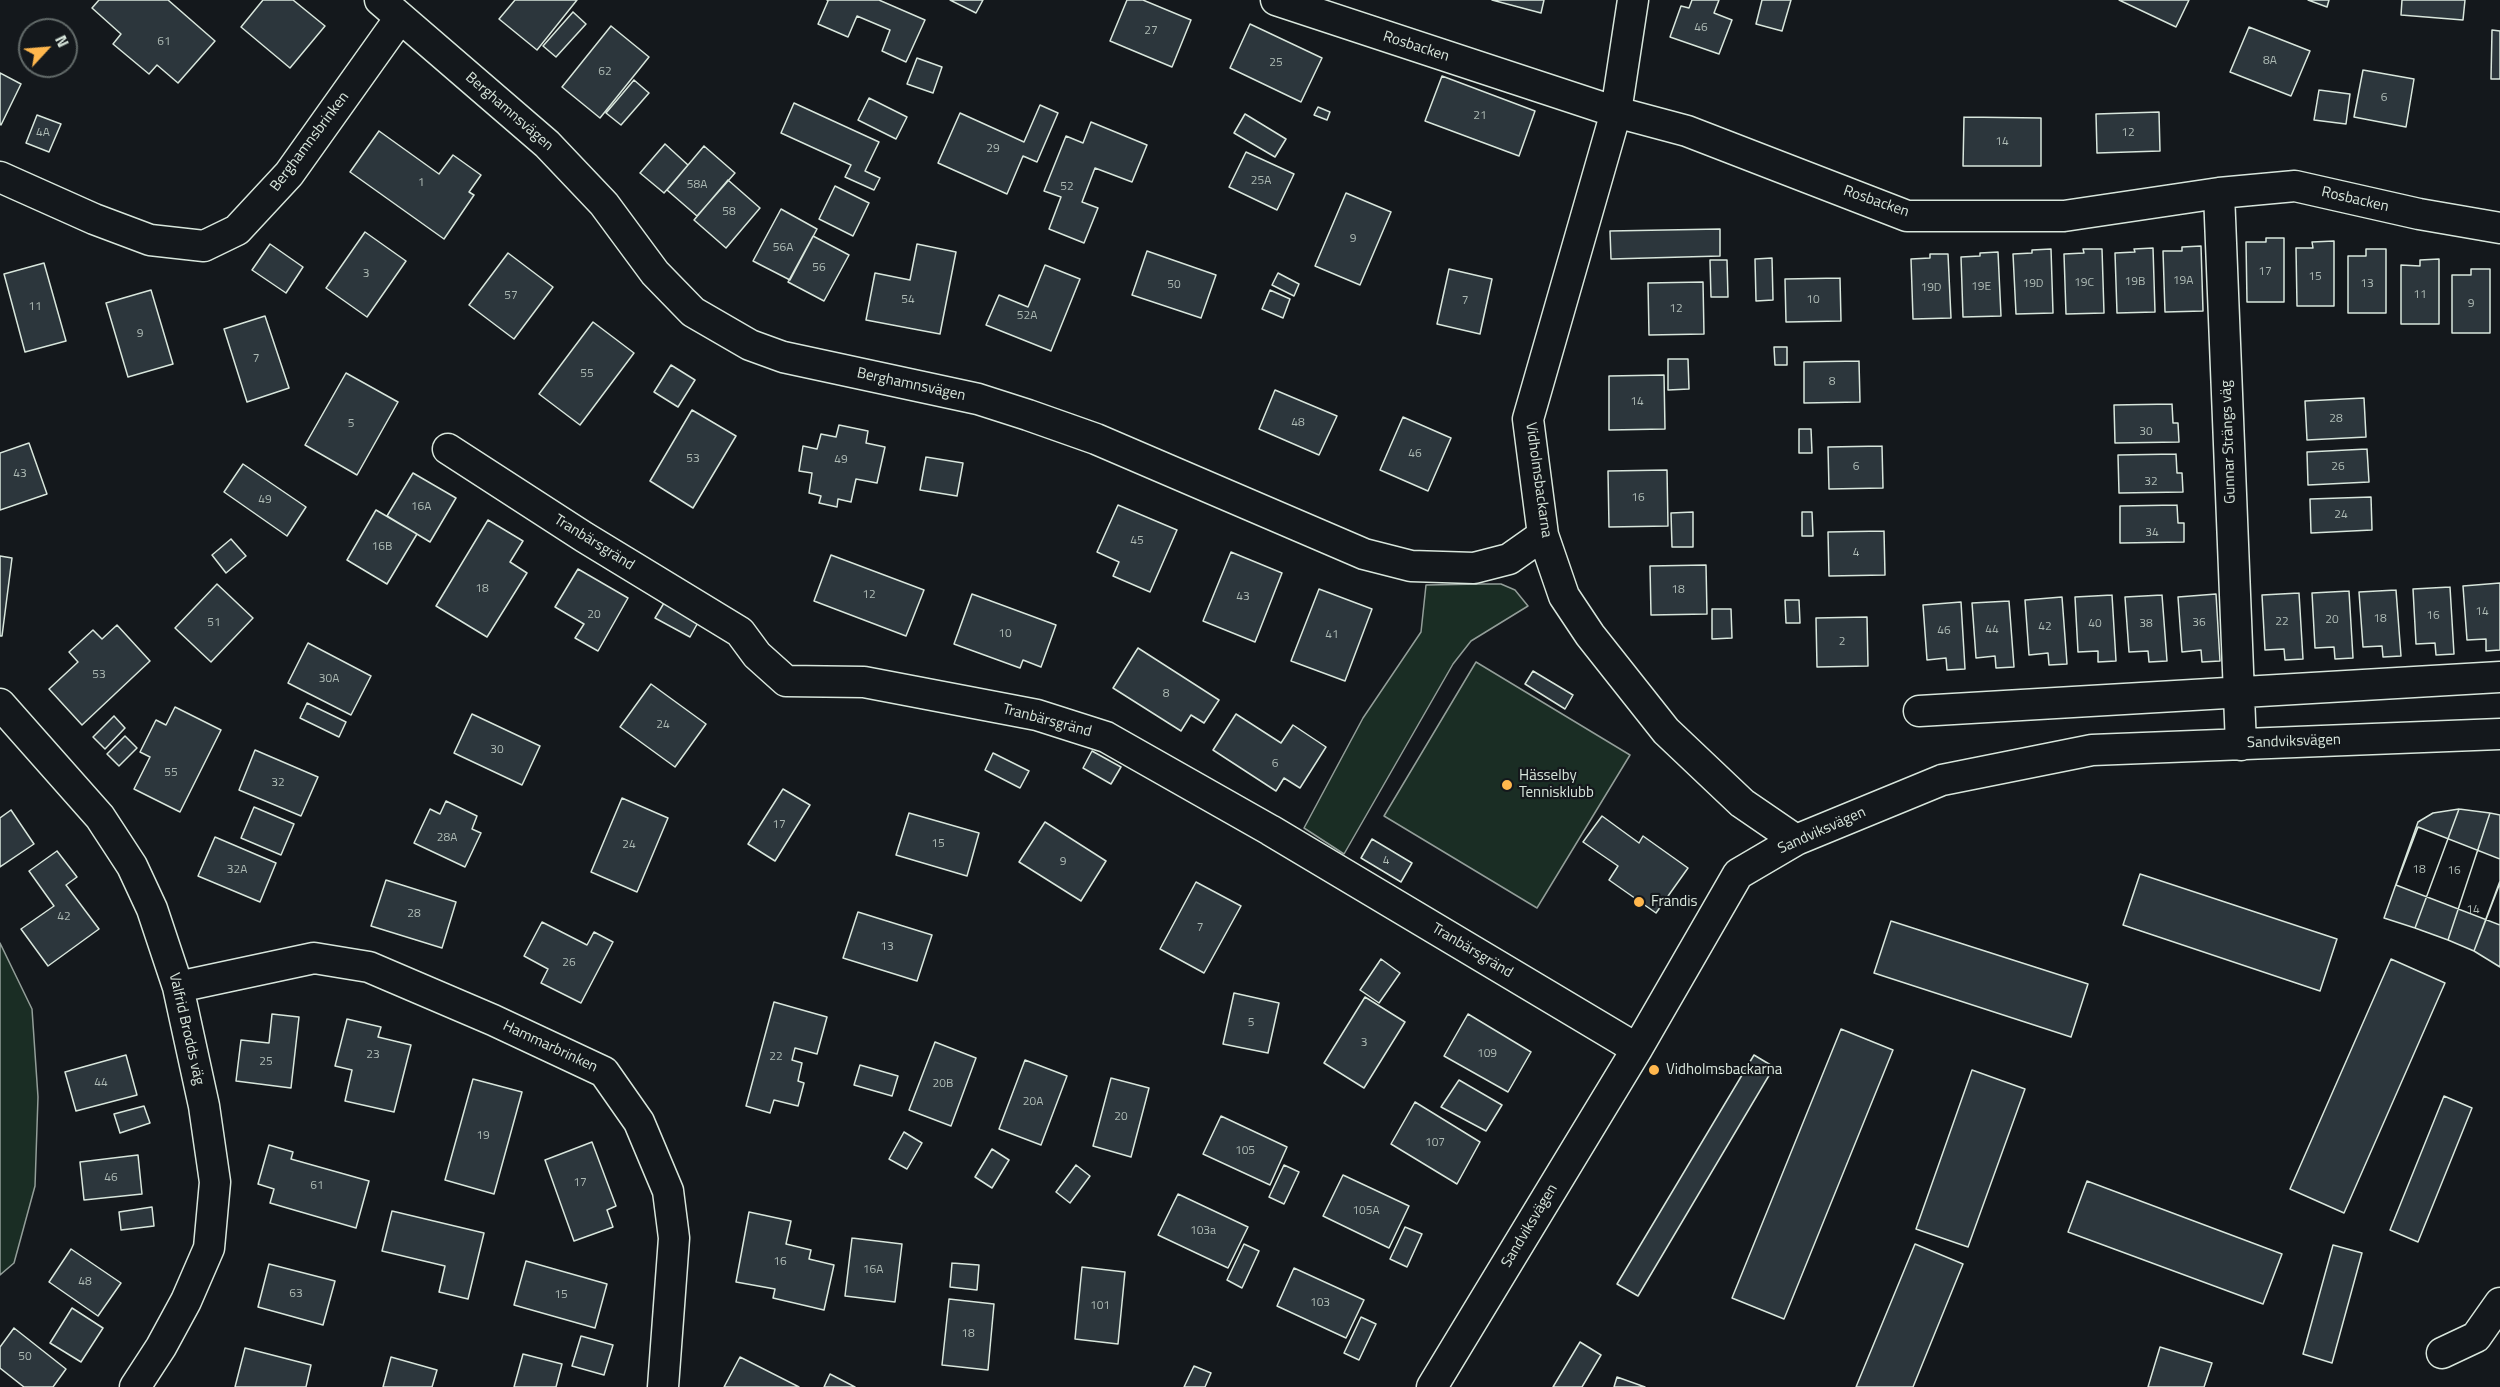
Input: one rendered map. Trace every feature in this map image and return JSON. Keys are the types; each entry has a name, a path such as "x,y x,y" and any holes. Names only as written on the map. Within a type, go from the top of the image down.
{"street":[{"name":"Rosbacken","path":"1276,0 1617,112 1687,131 1907,216 2064,216 2219,193 2295,186 2419,214 2500,228"},
{"name":"Vidholmsbackarna","path":"1634,0 1617,112 1528,419 1543,535 1564,596 1590,635 1666,731 1742,803 1796,840"},
{"name":"Berghamnsbrinken","path":"0,177 94,219 150,240 204,246 237,230 289,174 390,9"},
{"name":"Berghamnsvägen","path":"390,9 547,144 604,204 655,273 693,312 750,345 783,357 978,399 1028,415 1096,439 1364,554 1411,567 1474,568 1509,559 1543,535"},
{"name":"Gunnar Strängs väg","path":"2219,193 2241,745"},
{"name":"Tranbärsgränd","path":"448,449 584,537 740,633 757,655 786,681 864,682 1037,715 1106,737 1270,830 1637,1049"},
{"path":"1919,711 2500,677"},
{"name":"Valfrid Brodds väg","path":"0,704 100,817 132,866 152,909 178,987 204,1106 215,1182 209,1248 186,1300 161,1347 135,1387"},
{"name":"Sandviksvägen","path":"1432,1387 1637,1049 1738,874 1796,840 1942,780 2092,750 2500,734"},
{"name":"Hammarbrinken","path":"178,987 314,958 369,967 493,1020 604,1072 639,1122 668,1191 674,1238 663,1387"},
{"path":"2442,1353 2476,1337 2500,1303"}],"green space":[{"path":"1501,584 1515,590 1528,606 1471,641 1453,664 1344,854 1304,828 1363,718 1421,632 1426,585"},
{"name":"Hässelby Tennisklubb","path":"1476,662 1630,755 1537,908 1384,816"},
{"path":"0,943 32,1009 38,1097 35,1186 14,1263 0,1275"}],"building":[{"path":"99,0 168,0 215,41 178,83 157,65 149,74 113,44 121,34 92,8"},
{"path":"263,0 293,0 325,26 290,68 241,27"},
{"path":"515,0 577,0 537,50 499,19"},
{"path":"827,0 879,0 925,20 906,62 882,51 890,30 857,16 848,37 818,24"},
{"path":"950,0 983,0 976,13"},
{"path":"1127,0 1143,0 1191,20 1172,67 1110,41"},
{"path":"1492,0 1544,0 1541,13"},
{"path":"1692,0 1719,0 1714,13 1732,20 1719,54 1670,37 1681,6 1689,8"},
{"path":"1762,0 1791,0 1782,31 1756,24"},
{"path":"2119,0 2189,0 2176,27"},
{"path":"2308,0 2329,0 2327,7"},
{"path":"2402,0 2465,0 2463,20 2401,15"},
{"path":"573,12 586,24 556,57 543,46"},
{"path":"1250,24 1322,58 1301,102 1230,68"},
{"path":"611,26 649,57 600,118 562,87"},
{"path":"2249,27 2310,51 2291,96 2230,72"},
{"path":"2492,30 2500,31 2500,79 2491,79"},
{"path":"917,58 942,67 933,93 907,84"},
{"path":"2363,70 2414,79 2406,127 2354,117"},
{"path":"0,73 21,84 1,125 0,124"},
{"path":"1442,76 1535,111 1519,156 1425,121"},
{"path":"634,80 649,93 621,125 606,113"},
{"path":"2319,90 2350,94 2346,124 2314,120"},
{"path":"869,98 907,117 896,139 858,120"},
{"path":"794,103 879,142 865,171 880,178 874,190 845,177 851,165 781,133"},
{"path":"1040,105 1058,113 1037,162 1023,156 1007,194 938,163 960,113 1024,142"},
{"path":"1318,107 1330,112 1327,120 1314,115"},
{"path":"2159,112 2160,151 2097,153 2096,114"},
{"path":"1245,114 1286,139 1275,157 1234,133"},
{"path":"37,115 61,124 49,152 26,143"},
{"path":"1964,117 2041,118 2041,166 1963,166"},
{"path":"1091,122 1147,145 1132,182 1095,168 1082,202 1098,208 1084,243 1049,229 1061,197 1044,191 1066,136 1083,143"},
{"path":"379,131 439,174 453,155 481,175 469,192 474,195 444,239 350,172"},
{"path":"665,144 688,165 664,193 640,173"},
{"path":"704,146 735,173 697,216 667,190"},
{"path":"1246,152 1294,174 1277,210 1229,187"},
{"path":"728,180 760,208 726,248 694,220"},
{"path":"835,186 869,203 853,236 819,219"},
{"path":"1346,193 1391,212 1360,285 1315,266"},
{"path":"781,209 817,229 790,280 753,261"},
{"path":"1720,229 1720,256 1611,259 1610,231"},
{"path":"365,232 406,261 367,317 326,288"},
{"path":"813,236 849,255 824,301 788,282"},
{"path":"2266,238 2284,238 2284,302 2247,302 2246,242 2266,242"},
{"path":"2334,241 2334,306 2297,306 2296,248 2313,248 2312,242"},
{"path":"270,244 303,267 286,293 252,270"},
{"path":"917,244 956,252 940,334 866,320 875,273 910,280"},
{"path":"2201,246 2203,311 2165,312 2163,251 2182,251 2182,247"},
{"path":"2153,248 2155,312 2117,313 2115,253"},
{"path":"2051,249 2053,313 2016,314 2013,254"},
{"path":"2083,249 2102,249 2104,313 2066,314 2064,254 2084,253"},
{"path":"2366,249 2386,249 2386,313 2348,313 2348,256 2366,256"},
{"path":"1147,251 1216,275 1201,318 1132,295"},
{"path":"1998,252 2001,316 1963,317 1961,257"},
{"path":"508,253 553,287 514,339 469,305"},
{"path":"1930,254 1948,254 1951,318 1913,319 1911,259 1930,258"},
{"path":"1772,258 1773,300 1756,301 1755,259"},
{"path":"2439,259 2439,324 2401,324 2401,265 2420,266 2420,260"},
{"path":"1710,260 1727,260 1728,297 1711,297"},
{"path":"44,263 66,341 25,352 4,274"},
{"path":"1045,265 1080,279 1051,351 986,325 999,295 1028,307"},
{"path":"1449,269 1492,279 1480,334 1437,324"},
{"path":"2471,269 2490,269 2490,333 2452,333 2452,275 2471,275"},
{"path":"1278,273 1299,284 1294,296 1272,285"},
{"path":"1840,278 1841,321 1786,322 1785,279"},
{"path":"1703,282 1704,334 1649,335 1648,283"},
{"path":"151,290 173,364 128,377 106,303"},
{"path":"1270,290 1290,299 1283,318 1262,309"},
{"path":"265,316 289,388 247,402 224,329"},
{"path":"593,322 634,353 580,425 539,394"},
{"path":"1774,347 1787,347 1787,365 1775,365"},
{"path":"1668,359 1688,359 1689,389 1668,390"},
{"path":"1859,361 1860,402 1804,403 1804,362"},
{"path":"671,365 695,380 678,407 654,392"},
{"path":"346,373 398,402 357,475 305,445"},
{"path":"1664,375 1665,429 1609,430 1609,376"},
{"path":"1275,390 1337,416 1319,455 1259,429"},
{"path":"2364,398 2366,437 2307,440 2305,401"},
{"path":"2172,404 2173,423 2178,423 2179,442 2115,443 2114,405"},
{"path":"692,410 736,436 693,508 650,481"},
{"path":"1403,417 1451,438 1428,491 1380,470"},
{"path":"839,425 868,431 866,443 885,447 877,483 856,479 851,502 838,499 837,507 819,503 821,496 809,493 812,473 799,471 803,446 817,449 821,434 836,437"},
{"path":"1799,429 1811,429 1812,453 1799,453"},
{"path":"29,443 47,494 0,510 0,453"},
{"path":"1882,446 1883,488 1829,489 1828,447"},
{"path":"2367,449 2369,482 2308,485 2307,452"},
{"path":"2176,454 2177,473 2182,473 2183,492 2119,493 2118,455"},
{"path":"926,457 963,463 957,496 920,490"},
{"path":"243,464 306,507 287,536 224,492"},
{"path":"1667,470 1668,526 1609,527 1608,471"},
{"path":"413,473 456,498 430,542 387,516"},
{"path":"2371,497 2372,530 2311,533 2310,499"},
{"path":"1118,505 1177,530 1150,592 1113,576 1119,562 1097,552"},
{"path":"2177,505 2178,523 2184,523 2184,542 2120,543 2120,506"},
{"path":"376,510 417,534 387,584 347,560"},
{"path":"1693,512 1693,547 1672,547 1671,513"},
{"path":"1802,512 1812,512 1813,536 1802,536"},
{"path":"488,520 523,541 510,562 527,573 487,637 436,606"},
{"path":"1884,531 1885,575 1829,576 1828,532"},
{"path":"231,539 246,556 226,573 212,555"},
{"path":"1231,552 1282,573 1255,642 1203,621"},
{"path":"831,555 924,590 906,636 814,601"},
{"path":"0,556 12,558 2,636 0,636"},
{"path":"1706,565 1707,614 1651,615 1650,566"},
{"path":"578,569 628,598 598,651 575,638 584,624 555,607"},
{"path":"2500,583 2500,650 2486,651 2486,639 2467,640 2463,586"},
{"path":"217,584 253,618 211,662 175,628"},
{"path":"2450,587 2454,654 2436,655 2435,643 2416,644 2413,589"},
{"path":"1319,589 1372,609 1345,681 1291,661"},
{"path":"2396,590 2401,656 2383,657 2382,646 2363,647 2359,592"},
{"path":"2349,591 2353,658 2335,659 2334,647 2315,648 2312,593"},
{"path":"2299,593 2303,659 2285,660 2284,649 2265,650 2262,595"},
{"path":"972,594 1056,625 1041,667 1023,660 1020,668 954,644"},
{"path":"2216,594 2220,661 2202,662 2201,650 2182,652 2178,597"},
{"path":"2112,595 2116,661 2098,662 2098,651 2078,652 2075,597"},
{"path":"2162,595 2167,661 2149,662 2148,651 2129,652 2125,597"},
{"path":"2062,597 2067,664 2049,665 2048,653 2029,655 2025,600"},
{"path":"667,598 701,617 690,637 655,618"},
{"path":"1785,600 1799,600 1800,623 1786,623"},
{"path":"2009,601 2014,667 1996,668 1995,656 1976,658 1972,603"},
{"path":"1961,602 1965,669 1947,670 1946,658 1927,660 1923,605"},
{"path":"1712,609 1731,609 1732,638 1712,639"},
{"path":"1867,617 1868,666 1817,667 1816,618"},
{"path":"117,625 150,661 82,725 49,689 78,662 69,652 93,630 102,639"},
{"path":"308,643 371,676 351,715 288,683"},
{"path":"1138,648 1219,700 1204,723 1191,715 1181,731 1113,688"},
{"path":"1533,671 1573,695 1565,709 1525,684"},
{"path":"651,684 706,724 675,767 620,727"},
{"path":"307,703 346,722 339,737 300,718"},
{"path":"175,707 221,730 180,812 134,789 150,757 140,752 156,720 166,725"},
{"path":"472,714 540,746 522,785 454,753"},
{"path":"1236,714 1281,743 1293,725 1326,747 1300,788 1284,778 1276,791 1213,750"},
{"path":"114,716 125,728 105,749 93,737"},
{"path":"125,736 137,748 119,766 107,754"},
{"path":"255,750 318,777 301,816 239,790"},
{"path":"1092,751 1121,767 1111,784 1083,768"},
{"path":"993,753 1029,771 1020,788 985,770"},
{"path":"783,789 810,805 775,861 748,844"},
{"path":"622,798 668,818 637,892 591,872"},
{"path":"446,801 477,816 472,829 481,833 465,867 414,843 430,809 440,814"},
{"path":"254,807 294,824 281,855 241,838"},
{"path":"2459,809 2490,813 2448,940 2415,928"},
{"path":"2459,809 2415,928 2384,918 2418,822 2433,813"},
{"path":"11,810 34,844 0,867 0,818"},
{"path":"909,813 979,833 967,876 896,855"},
{"path":"2490,813 2500,815 2500,881 2474,951 2448,940"},
{"path":"1602,816 1639,843 1643,836 1688,868 1656,913 1609,880 1618,866 1583,842"},
{"path":"1045,822 1106,861 1081,901 1019,862"},
{"path":"2418,827 2500,859 2500,925 2396,885"},
{"path":"215,837 276,863 260,902 198,876"},
{"path":"1372,839 1412,863 1401,882 1361,858"},
{"path":"57,851 77,877 66,885 99,929 48,966 21,929 54,906 29,871"},
{"path":"2140,874 2337,939 2320,991 2123,925"},
{"path":"386,880 456,902 442,948 371,926"},
{"path":"1196,882 1241,906 1204,973 1160,949"},
{"path":"2500,883 2500,967 2474,951"},
{"path":"858,912 932,935 917,981 843,958"},
{"path":"1891,921 2088,984 2071,1037 1874,973"},
{"path":"542,922 587,945 594,932 613,942 581,1003 541,983 548,969 524,956"},
{"path":"1381,959 1400,973 1379,1003 1360,990"},
{"path":"2391,959 2445,983 2344,1213 2290,1189"},
{"path":"1234,993 1279,1003 1268,1053 1223,1044"},
{"path":"1365,997 1405,1022 1364,1088 1324,1063"},
{"path":"774,1002 827,1017 817,1054 795,1048 792,1060 802,1063 798,1081 804,1083 798,1106 774,1100 770,1113 746,1106"},
{"path":"272,1014 299,1017 291,1088 236,1081 241,1040 269,1043"},
{"path":"1468,1014 1531,1052 1508,1092 1444,1056"},
{"path":"347,1019 381,1027 378,1037 411,1045 394,1112 345,1101 352,1070 335,1066"},
{"path":"1841,1029 1893,1050 1784,1319 1732,1298"},
{"path":"935,1042 976,1058 951,1126 909,1110"},
{"path":"126,1055 137,1095 76,1111 65,1072"},
{"path":"1754,1055 1774,1067 1638,1296 1617,1284"},
{"path":"1025,1060 1067,1076 1041,1145 999,1129"},
{"path":"860,1065 898,1076 892,1096 854,1085"},
{"path":"1972,1070 2025,1089 1968,1247 1916,1229"},
{"path":"1111,1078 1149,1088 1131,1157 1093,1146"},
{"path":"473,1079 522,1092 494,1194 445,1180"},
{"path":"1459,1080 1502,1105 1486,1131 1441,1107"},
{"path":"2444,1096 2472,1108 2418,1242 2390,1230"},
{"path":"1415,1102 1480,1142 1457,1184 1391,1144"},
{"path":"144,1106 150,1123 120,1133 114,1114"},
{"path":"1221,1116 1287,1147 1270,1185 1203,1154"},
{"path":"904,1132 922,1143 907,1169 889,1159"},
{"path":"592,1142 616,1206 607,1210 613,1227 574,1241 545,1160"},
{"path":"269,1145 293,1152 291,1159 369,1181 356,1228 270,1203 274,1189 258,1184"},
{"path":"992,1149 1009,1160 992,1188 975,1177"},
{"path":"138,1155 142,1194 84,1200 80,1162"},
{"path":"1076,1165 1090,1176 1070,1203 1056,1192"},
{"path":"1284,1165 1299,1172 1284,1204 1269,1197"},
{"path":"1343,1175 1409,1206 1389,1248 1323,1216"},
{"path":"2087,1181 2282,1254 2263,1304 2068,1232"},
{"path":"1178,1194 1248,1227 1228,1268 1158,1235"},
{"path":"152,1207 154,1226 121,1230 119,1212"},
{"path":"392,1211 484,1233 468,1299 439,1292 445,1266 382,1251"},
{"path":"749,1212 791,1221 786,1244 811,1250 809,1259 834,1265 824,1310 773,1298 775,1289 736,1282"},
{"path":"1405,1227 1422,1234 1407,1267 1390,1259"},
{"path":"852,1238 902,1244 895,1302 845,1296"},
{"path":"1244,1244 1259,1251 1242,1288 1227,1280"},
{"path":"1915,1244 1963,1264 1913,1387 1856,1387"},
{"path":"2333,1245 2362,1253 2332,1363 2303,1354"},
{"path":"71,1249 121,1283 98,1316 49,1282"},
{"path":"526,1261 607,1284 595,1328 514,1305"},
{"path":"952,1263 979,1265 977,1290 950,1287"},
{"path":"269,1264 335,1281 323,1325 258,1307"},
{"path":"1082,1267 1125,1272 1118,1344 1075,1339"},
{"path":"1294,1268 1364,1300 1346,1338 1277,1306"},
{"path":"949,1299 994,1304 988,1370 942,1365"},
{"path":"72,1308 103,1328 81,1362 50,1343"},
{"path":"1361,1317 1376,1324 1359,1360 1344,1353"},
{"path":"14,1328 66,1369 53,1387 24,1387 0,1368 0,1347"},
{"path":"581,1336 613,1345 604,1375 572,1366"},
{"path":"1580,1342 1601,1355 1582,1387 1553,1387"},
{"path":"2160,1347 2212,1363 2204,1387 2148,1387"},
{"path":"245,1348 311,1365 306,1387 235,1387"},
{"path":"523,1354 562,1364 556,1387 514,1387"},
{"path":"391,1357 437,1370 432,1387 383,1387"},
{"path":"740,1357 799,1387 724,1387"},
{"path":"1194,1366 1211,1373 1205,1387 1184,1387"},
{"path":"830,1374 855,1387 824,1387"},
{"path":"1617,1377 1645,1387 1614,1387"}],"place":[{"name":"Hässelby Tennisklubb","path":"1507,785"},
{"name":"Frandis","path":"1639,902"},
{"name":"Vidholmsbackarna","path":"1654,1070"}]}
